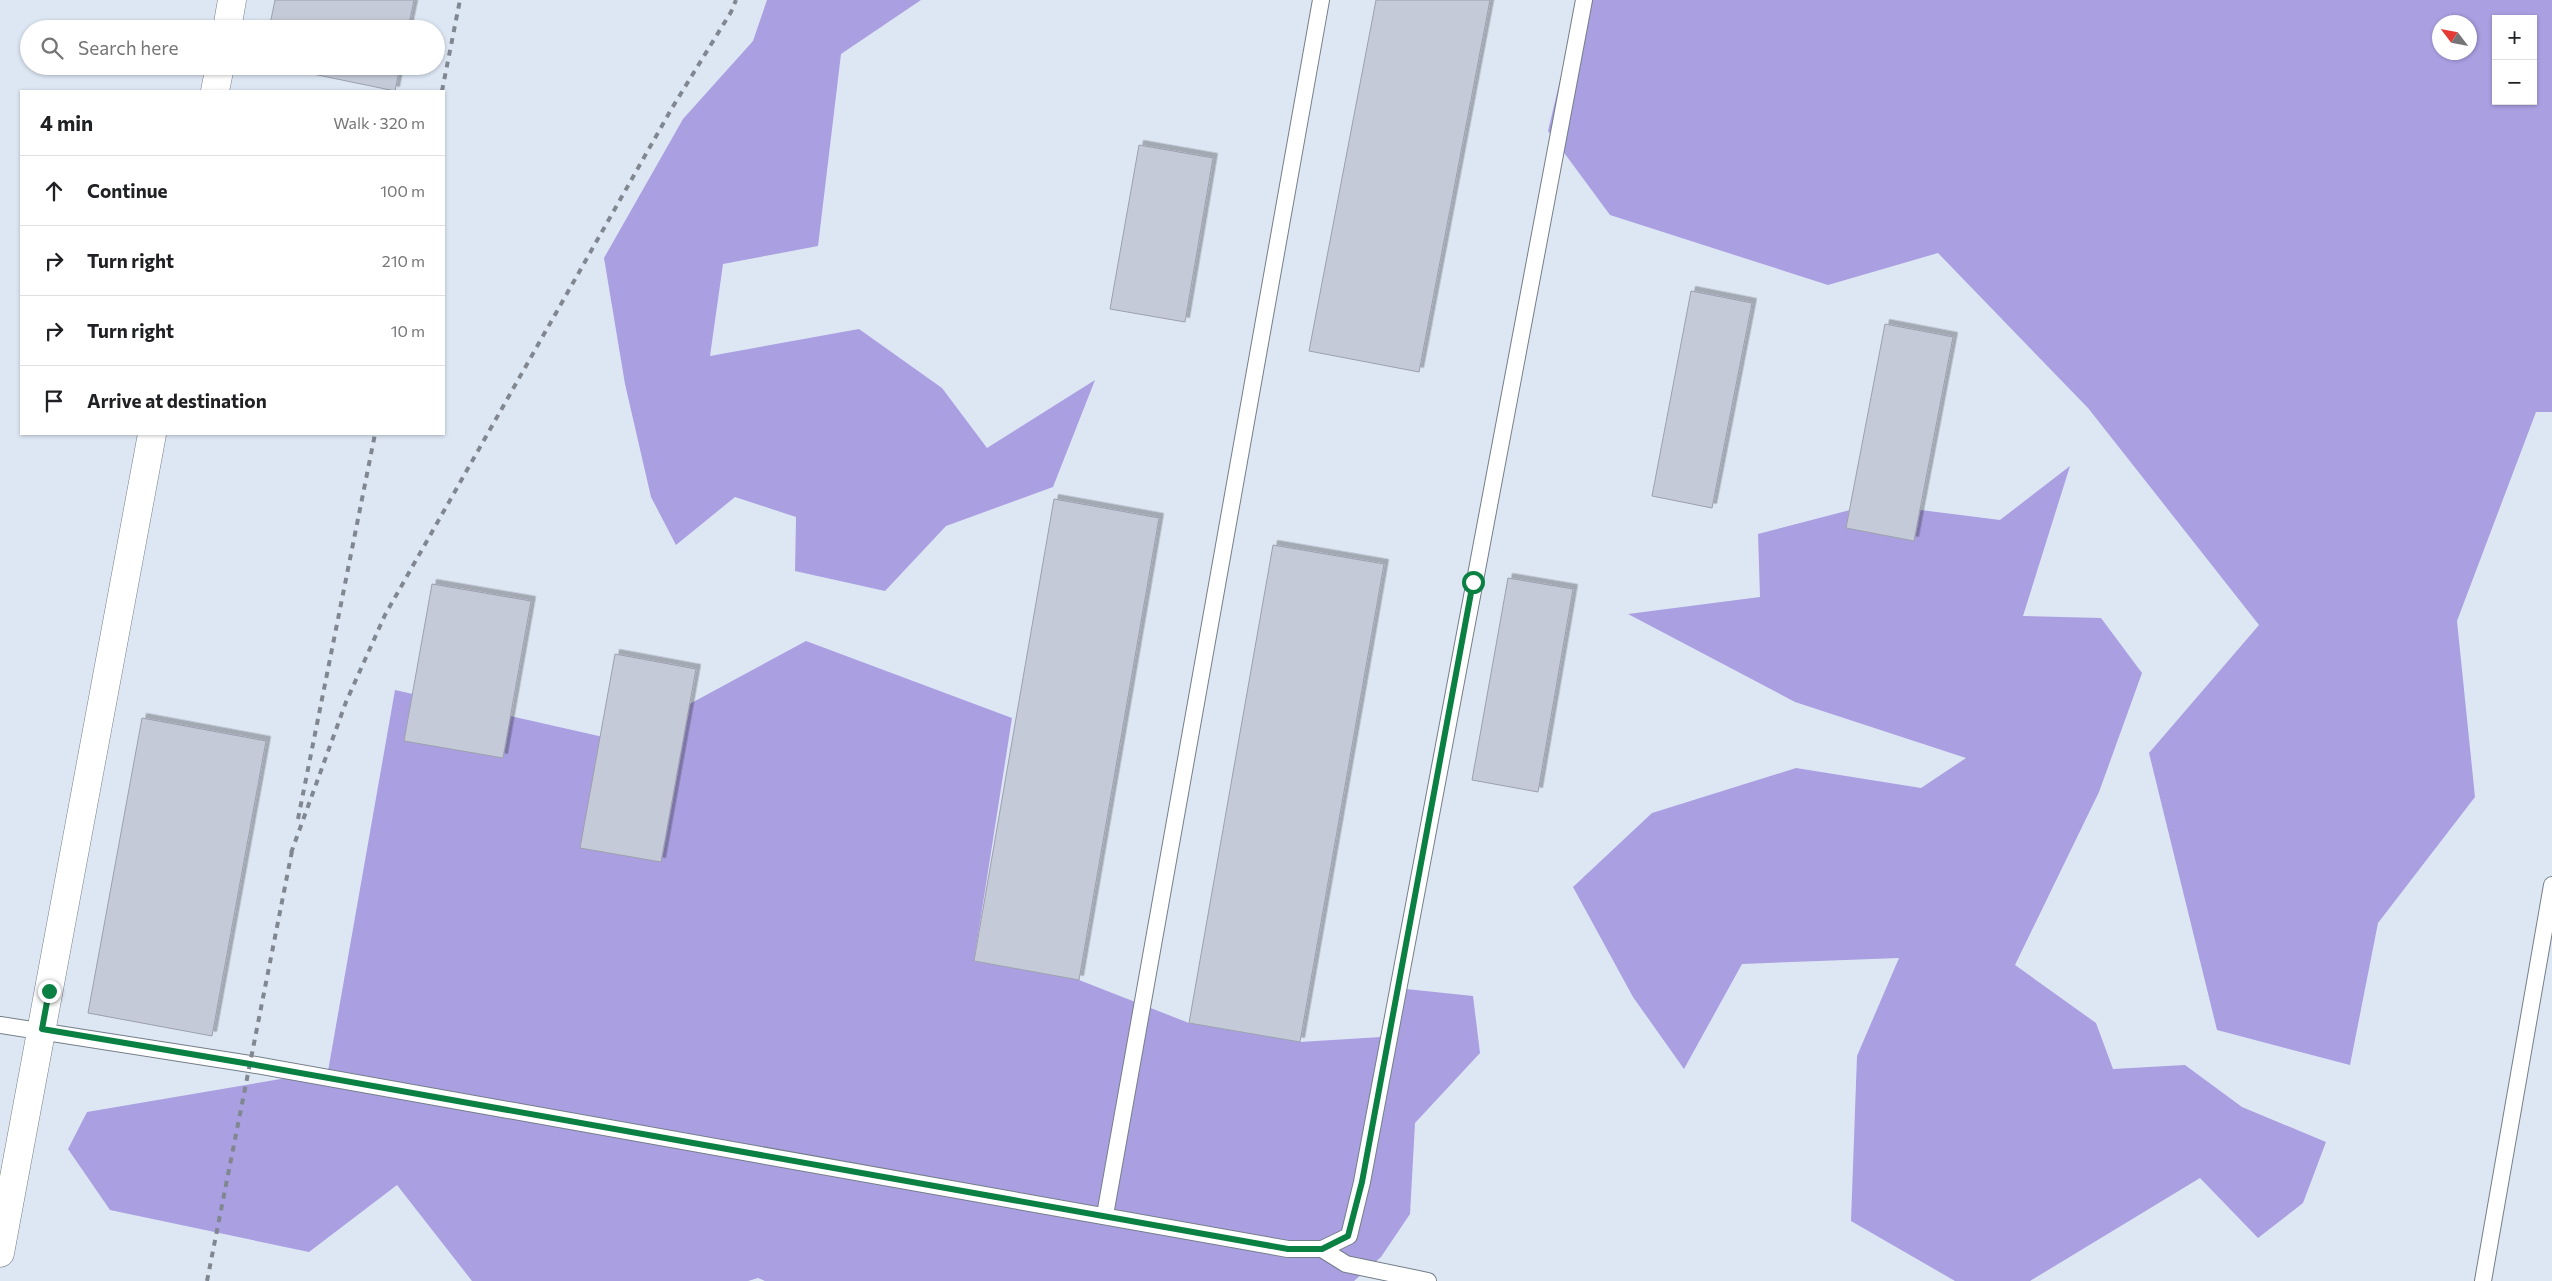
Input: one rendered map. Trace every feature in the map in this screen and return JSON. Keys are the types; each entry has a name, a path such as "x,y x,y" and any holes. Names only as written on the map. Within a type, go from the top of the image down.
{"street":[{"path":"229,20 232,0"},
{"path":"215,90 218,75"},
{"path":"0,1253 152,435"}],"lane":[{"path":"1105,1215 1321,0"},
{"path":"0,1024 42,1029 250,1064 1288,1249 1322,1249 1348,1236 1362,1182 1584,0"},
{"path":"2483,1281 2552,885"},
{"path":"1322,1249 1346,1264 1428,1281"}],"shaded area":[{"path":"767,0 921,0 841,54 818,246 723,264 710,356 859,329 942,388 987,448 1095,380 1053,487 946,526 885,591 795,571 796,517 735,497 676,545 651,497 625,384 604,258 683,119 753,41"},
{"path":"1579,0 2552,0 2552,412 2536,412 2457,621 2475,797 2378,923 2350,1065 2217,1030 2149,753 2259,625 2088,408 1938,253 1828,285 1610,215 1548,131"},
{"path":"2070,466 2023,616 2101,618 2142,673 2099,792 2015,965 2096,1023 2113,1069 2185,1065 2242,1107 2326,1142 2303,1203 2258,1238 2200,1178 2030,1281 1955,1281 1851,1221 1857,1056 1899,958 1742,964 1684,1069 1633,997 1573,887 1652,813 1796,768 1921,788 1966,758 1795,702 1628,614 1760,597 1758,534 1873,504 2000,520"},
{"path":"806,641 1012,718 974,961 1079,980 1189,1023 1300,1042 1381,1037 1406,989 1473,996 1480,1053 1415,1123 1410,1214 1381,1257 1354,1281 765,1281 758,1278 748,1281 472,1281 397,1185 309,1252 110,1210 68,1149 87,1112 328,1071 395,690 621,741"}],"building":[{"path":"275,0 414,0 410,20 271,20"},
{"path":"1376,0 1490,0 1419,372 1309,351"},
{"path":"318,75 398,75 395,90"},
{"path":"1139,145 1213,158 1185,322 1110,309"},
{"path":"1691,291 1752,303 1712,508 1652,496"},
{"path":"1885,324 1953,337 1914,541 1846,528"},
{"path":"1054,499 1159,518 1079,980 974,961"},
{"path":"1273,545 1384,564 1300,1042 1189,1023"},
{"path":"1508,578 1573,589 1538,792 1472,780"},
{"path":"432,584 531,601 503,758 404,741"},
{"path":"615,654 696,669 661,862 580,848"},
{"path":"142,718 266,741 212,1036 88,1013"}],"railway":[{"path":"442,90 460,0"},
{"path":"291,853 346,702 385,615 672,108 731,12 736,0"},
{"path":"298,819 375,435"},
{"path":"207,1281 293,846"}],"route":[{"path":"49,991 42,1029 250,1064 1288,1249 1322,1249 1348,1236 1362,1182 1473,582"}]}
